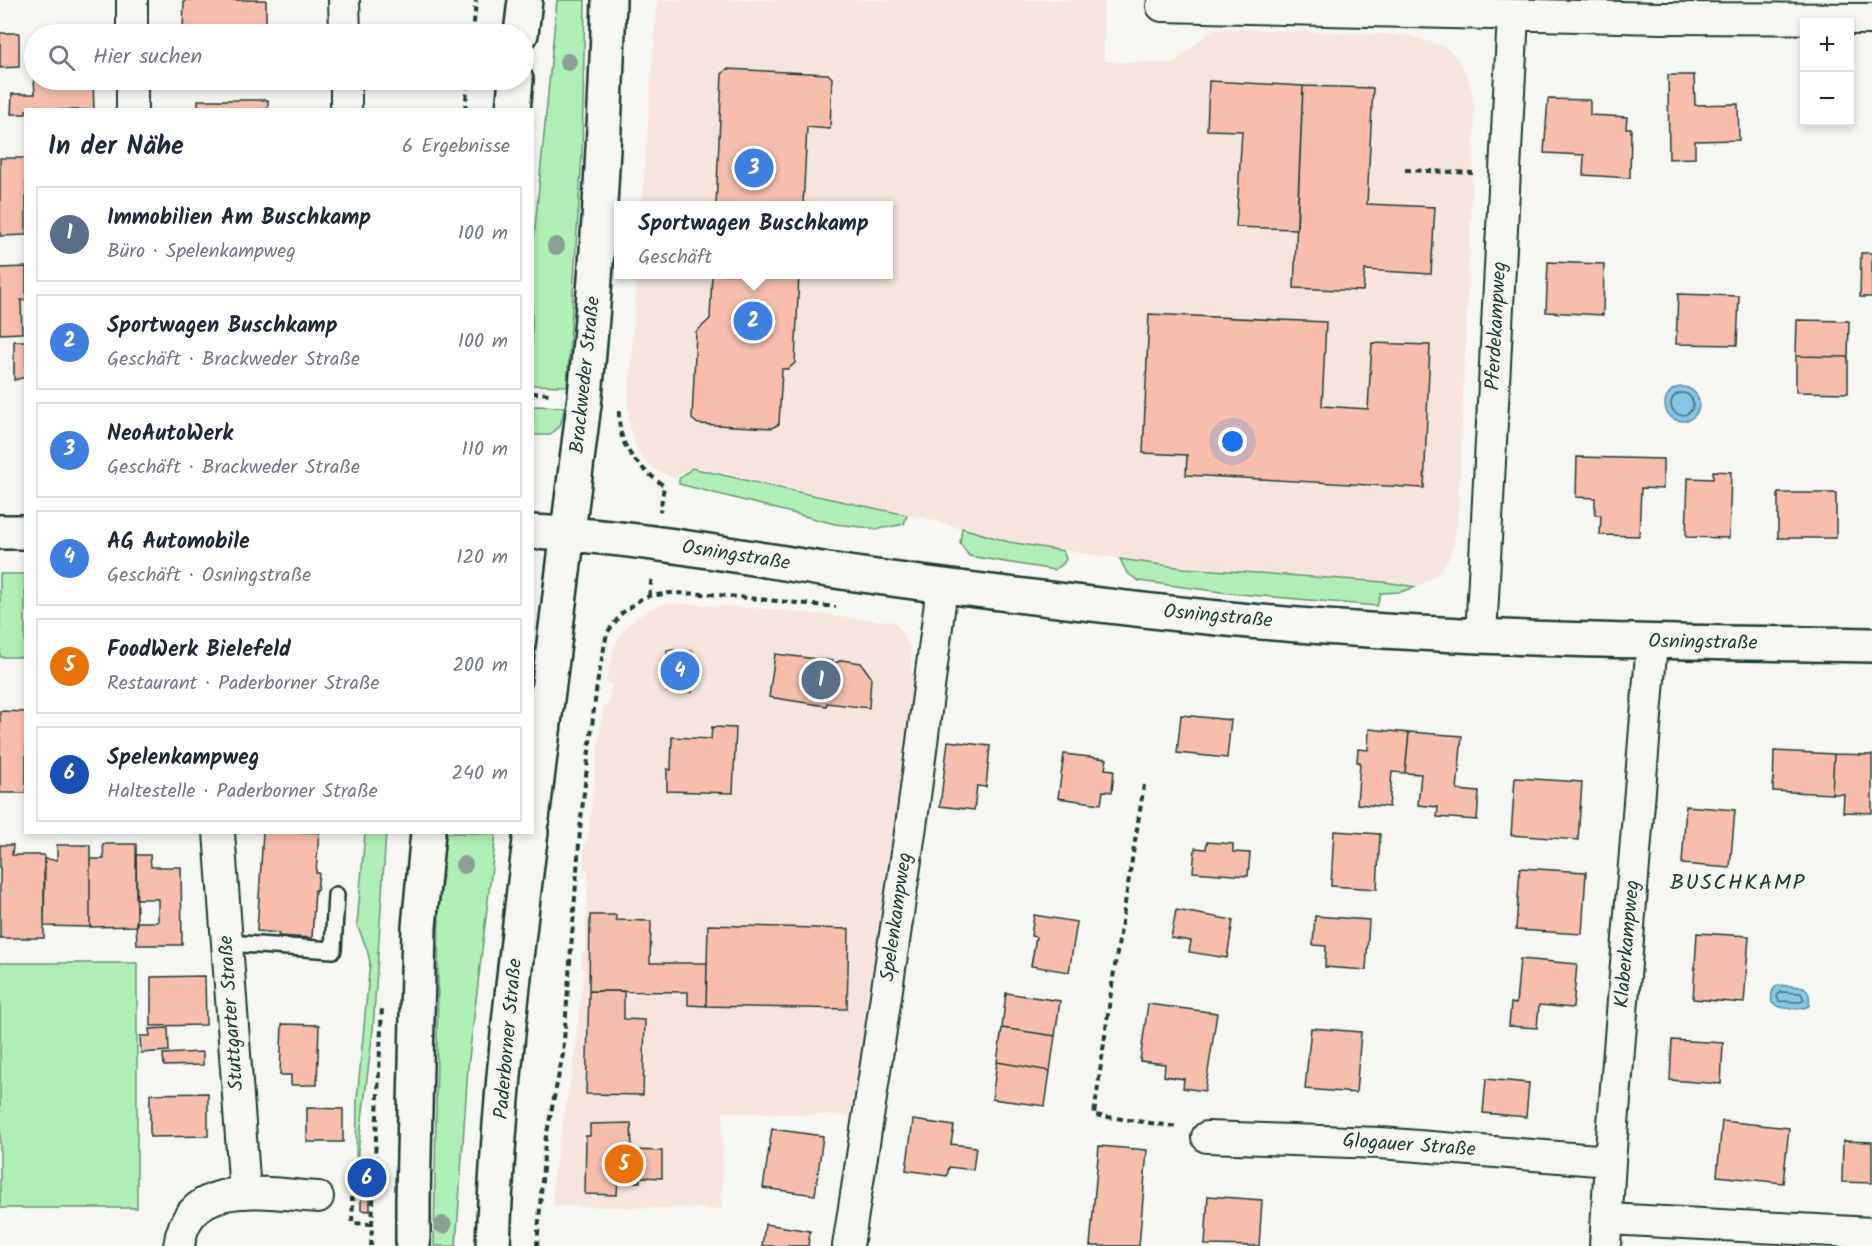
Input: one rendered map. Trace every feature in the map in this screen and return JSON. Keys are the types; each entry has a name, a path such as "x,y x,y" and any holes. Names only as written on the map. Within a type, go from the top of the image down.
{"main road":[{"path":"522,24 525,0"},
{"name":"Brackweder Straße","path":"568,534 592,330 604,137 609,0"},
{"path":"513,108 515,90"},
{"path":"0,532 24,532"},
{"name":"Osningstraße","path":"534,532 680,547 942,587 1174,614 1393,632 1480,636 1652,642 1872,645"},
{"path":"534,803 568,534"},
{"path":"413,1246 412,1200 419,927 428,834"},
{"name":"Paderborner Straße","path":"493,1246 497,1163 514,975 531,834"}],"street":[{"path":"132,0 132,24"},
{"path":"344,0 345,24"},
{"path":"1162,6 1671,18 1872,19"},
{"name":"Pferdekampweg","path":"1480,636 1512,15"},
{"path":"132,90 132,108"},
{"path":"346,90 346,108"},
{"name":"Spelenkampweg","path":"848,1246 872,1098 913,812 942,587"},
{"name":"Klaberkampweg","path":"1606,1233 1652,642"},
{"name":"Stuttgarter Straße","path":"219,834 245,1193"},
{"name":"Glogauer Straße","path":"1207,1137 1380,1143 1610,1161"},
{"path":"180,1246 185,1225 192,1212 202,1203 218,1196 245,1193 318,1197"},
{"path":"1606,1233 1872,1233"}],"lane":[{"path":"227,944 333,950 336,895"}],"path":[{"path":"473,24 476,0"},
{"path":"465,108 467,90"},
{"path":"1405,170 1505,175"},
{"path":"619,405 619,429 624,444 633,459 664,486"},
{"path":"537,1246 545,1142 563,1062 581,818 601,658 607,633 622,613 649,596"},
{"path":"1144,785 1094,1115 1172,1125 1207,1137"},
{"path":"371,1246 382,999"}],"shaded area":[{"path":"657,0 1104,0 1104,61 1172,64 1214,28 1407,35 1444,46 1458,59 1467,76 1473,94 1475,123 1458,516 1454,544 1447,562 1434,576 1416,588 1385,582 1169,566 1009,542 935,521 691,466 676,479 654,469 644,461 636,447 630,428 628,408 637,279 893,279 893,201 642,201"},
{"path":"668,603 767,609 895,622 910,647 913,691 901,806 856,1116 723,1112 722,1209 553,1206 553,1176 573,1067 584,969 581,968 581,953 585,952 588,869 584,869 584,844 587,843 603,707 608,705 612,685 606,682 614,648 620,635 629,624 646,611"}],"green space":[{"path":"557,0 585,0 582,155 567,386 534,385 534,238"},
{"path":"534,406 565,407 560,426 550,435 534,435"},
{"path":"692,468 907,515 904,524 878,529 835,524 679,484 679,479"},
{"path":"962,528 1009,542 1063,551 1066,559 1054,570 969,556 960,543"},
{"path":"1120,559 1184,568 1385,582 1416,587 1400,592 1381,593 1377,606 1229,593 1139,581 1127,573"},
{"path":"0,574 24,574 24,657 0,657"},
{"path":"365,834 386,834 373,1030 356,1168 357,1100 370,962 357,925"},
{"path":"446,834 496,834 468,1067 456,1246 434,1246 439,909"},
{"path":"0,963 137,963 137,1208 0,1208"}],"water":[{"path":"1682,387 1694,392 1699,404 1694,416 1682,421 1670,416 1665,404 1670,392"},
{"path":"1777,985 1804,987 1809,996 1809,1006 1790,1009 1772,1003 1772,993"}],"building":[{"path":"184,0 266,0 266,24 183,24"},
{"path":"0,33 19,33 19,67 0,68"},
{"path":"727,69 828,74 832,78 830,129 807,127 803,201 716,201 722,74"},
{"path":"1668,75 1694,75 1695,105 1738,104 1739,140 1695,141 1695,158 1669,159"},
{"path":"1209,81 1303,86 1297,229 1236,227 1242,131 1207,130"},
{"path":"1303,86 1373,88 1367,204 1435,207 1431,274 1365,270 1363,291 1294,288"},
{"path":"35,90 93,90 94,108 24,108 24,114 11,114 12,94 35,94"},
{"path":"1548,99 1590,100 1590,115 1627,117 1626,128 1631,128 1630,178 1583,175 1584,155 1544,153"},
{"path":"198,100 268,100 268,108 198,108"},
{"path":"0,158 24,158 24,235 0,236"},
{"path":"1861,253 1872,253 1872,297 1860,297"},
{"path":"1548,262 1604,264 1603,315 1546,312"},
{"path":"24,267 24,300 21,300 22,333 0,334 0,268"},
{"path":"712,279 799,279 795,363 788,369 782,369 779,424 772,428 698,424 692,419 696,332 710,319"},
{"path":"1678,294 1739,296 1737,345 1676,344"},
{"path":"1149,314 1326,322 1322,406 1368,409 1372,343 1430,345 1424,488 1186,475 1187,455 1143,453"},
{"path":"1797,320 1849,321 1848,357 1796,356"},
{"path":"14,341 24,341 24,378 14,380"},
{"path":"1796,356 1848,357 1848,393 1796,392"},
{"path":"1577,457 1663,459 1663,489 1641,488 1639,536 1600,535 1601,515 1595,515 1595,498 1576,497"},
{"path":"1713,471 1731,472 1729,538 1686,537 1688,478 1713,479"},
{"path":"1778,493 1836,493 1836,538 1778,538"},
{"path":"667,650 693,651 692,692 667,692"},
{"path":"775,654 833,661 833,664 842,660 861,663 871,677 869,708 827,703 826,706 769,697"},
{"path":"0,711 24,712 24,793 0,793"},
{"path":"1181,715 1231,720 1227,758 1177,753"},
{"path":"712,727 736,728 733,793 667,791 667,769 671,770 672,737 711,739"},
{"path":"1369,729 1409,733 1405,773 1392,772 1389,807 1357,804 1360,762 1357,762 1358,749 1368,750"},
{"path":"1409,732 1462,736 1457,790 1479,792 1477,820 1437,817 1438,807 1418,805 1421,774 1405,773"},
{"path":"948,741 990,746 986,787 977,786 974,810 940,806"},
{"path":"1774,751 1834,754 1832,794 1773,791"},
{"path":"1064,754 1107,759 1105,769 1114,770 1112,792 1103,791 1101,804 1058,798"},
{"path":"1834,754 1872,755 1872,813 1843,812 1844,794 1832,794"},
{"path":"1515,778 1582,782 1578,840 1511,835"},
{"path":"1686,806 1735,810 1730,868 1682,864"},
{"path":"1334,831 1380,834 1377,889 1331,886"},
{"path":"263,834 319,834 316,873 319,873 317,890 315,890 312,938 278,936 279,933 257,931"},
{"path":"1207,842 1233,844 1233,852 1250,853 1248,876 1193,872 1195,848 1206,849"},
{"path":"103,844 136,844 137,926 90,927 90,859 104,859"},
{"path":"0,845 13,845 12,855 44,855 44,938 0,938"},
{"path":"57,845 90,845 90,927 44,926 45,859 57,860"},
{"path":"136,855 150,855 151,867 181,867 182,945 137,945 136,922 158,922 158,899 136,899"},
{"path":"1520,868 1586,872 1582,934 1516,930"},
{"path":"1176,910 1233,920 1227,958 1189,952 1191,941 1171,938"},
{"path":"590,915 616,915 616,920 651,921 650,963 707,963 706,1006 688,1005 688,992 589,991"},
{"path":"1034,915 1077,922 1069,972 1031,966 1036,937 1031,936"},
{"path":"1315,916 1369,920 1366,970 1325,967 1326,946 1313,945"},
{"path":"708,925 849,929 847,1009 706,1006"},
{"path":"1697,933 1749,936 1744,1003 1693,999"},
{"path":"1520,959 1577,964 1573,1008 1539,1005 1537,1028 1509,1026 1511,1003 1516,1004"},
{"path":"205,976 206,1025 151,1026 151,977"},
{"path":"589,991 624,991 624,1019 645,1020 643,1095 586,1094"},
{"path":"1006,993 1060,1001 1055,1036 1002,1028"},
{"path":"1148,1004 1217,1013 1205,1091 1183,1088 1184,1079 1164,1076 1165,1064 1140,1061"},
{"path":"282,1024 319,1025 317,1085 291,1085 291,1075 280,1075"},
{"path":"168,1028 169,1051 141,1053 140,1036 150,1036 149,1029"},
{"path":"1002,1028 1055,1036 1050,1071 997,1062"},
{"path":"1311,1028 1361,1032 1356,1093 1305,1089"},
{"path":"1672,1040 1723,1043 1721,1084 1670,1080"},
{"path":"203,1052 203,1065 164,1066 163,1054"},
{"path":"997,1062 1050,1071 1045,1106 992,1099"},
{"path":"1486,1079 1529,1083 1526,1117 1483,1113"},
{"path":"208,1093 208,1136 150,1137 150,1094"},
{"path":"307,1108 343,1109 343,1142 307,1142"},
{"path":"913,1120 954,1126 951,1144 976,1147 973,1170 949,1167 947,1176 906,1170"},
{"path":"1722,1121 1789,1128 1783,1183 1717,1176"},
{"path":"631,1123 632,1150 662,1151 662,1178 640,1177 640,1182 631,1182 631,1179 618,1178 617,1195 585,1194 586,1136 590,1136 590,1124"},
{"path":"772,1129 823,1136 815,1195 763,1188"},
{"path":"1843,1141 1872,1142 1872,1183 1842,1182"},
{"path":"1099,1146 1147,1150 1139,1246 1090,1246"},
{"path":"361,1194 370,1194 370,1211 361,1210"},
{"path":"1208,1196 1262,1200 1259,1246 1205,1245"},
{"path":"765,1224 810,1231 808,1246 762,1246"}],"place":[{"name":"NeoAutoWerk","path":"754,168"},
{"name":"Sportwagen Buschkamp","path":"753,321"},
{"name":"AG Automobile","path":"680,671"},
{"name":"Immobilien Am Buschkamp","path":"821,680"},
{"name":"FoodWerk Bielefeld","path":"624,1164"},
{"name":"Spelenkampweg","path":"367,1178"}],"district":[{"name":"BUSCHKAMP","path":"1738,883"}]}
